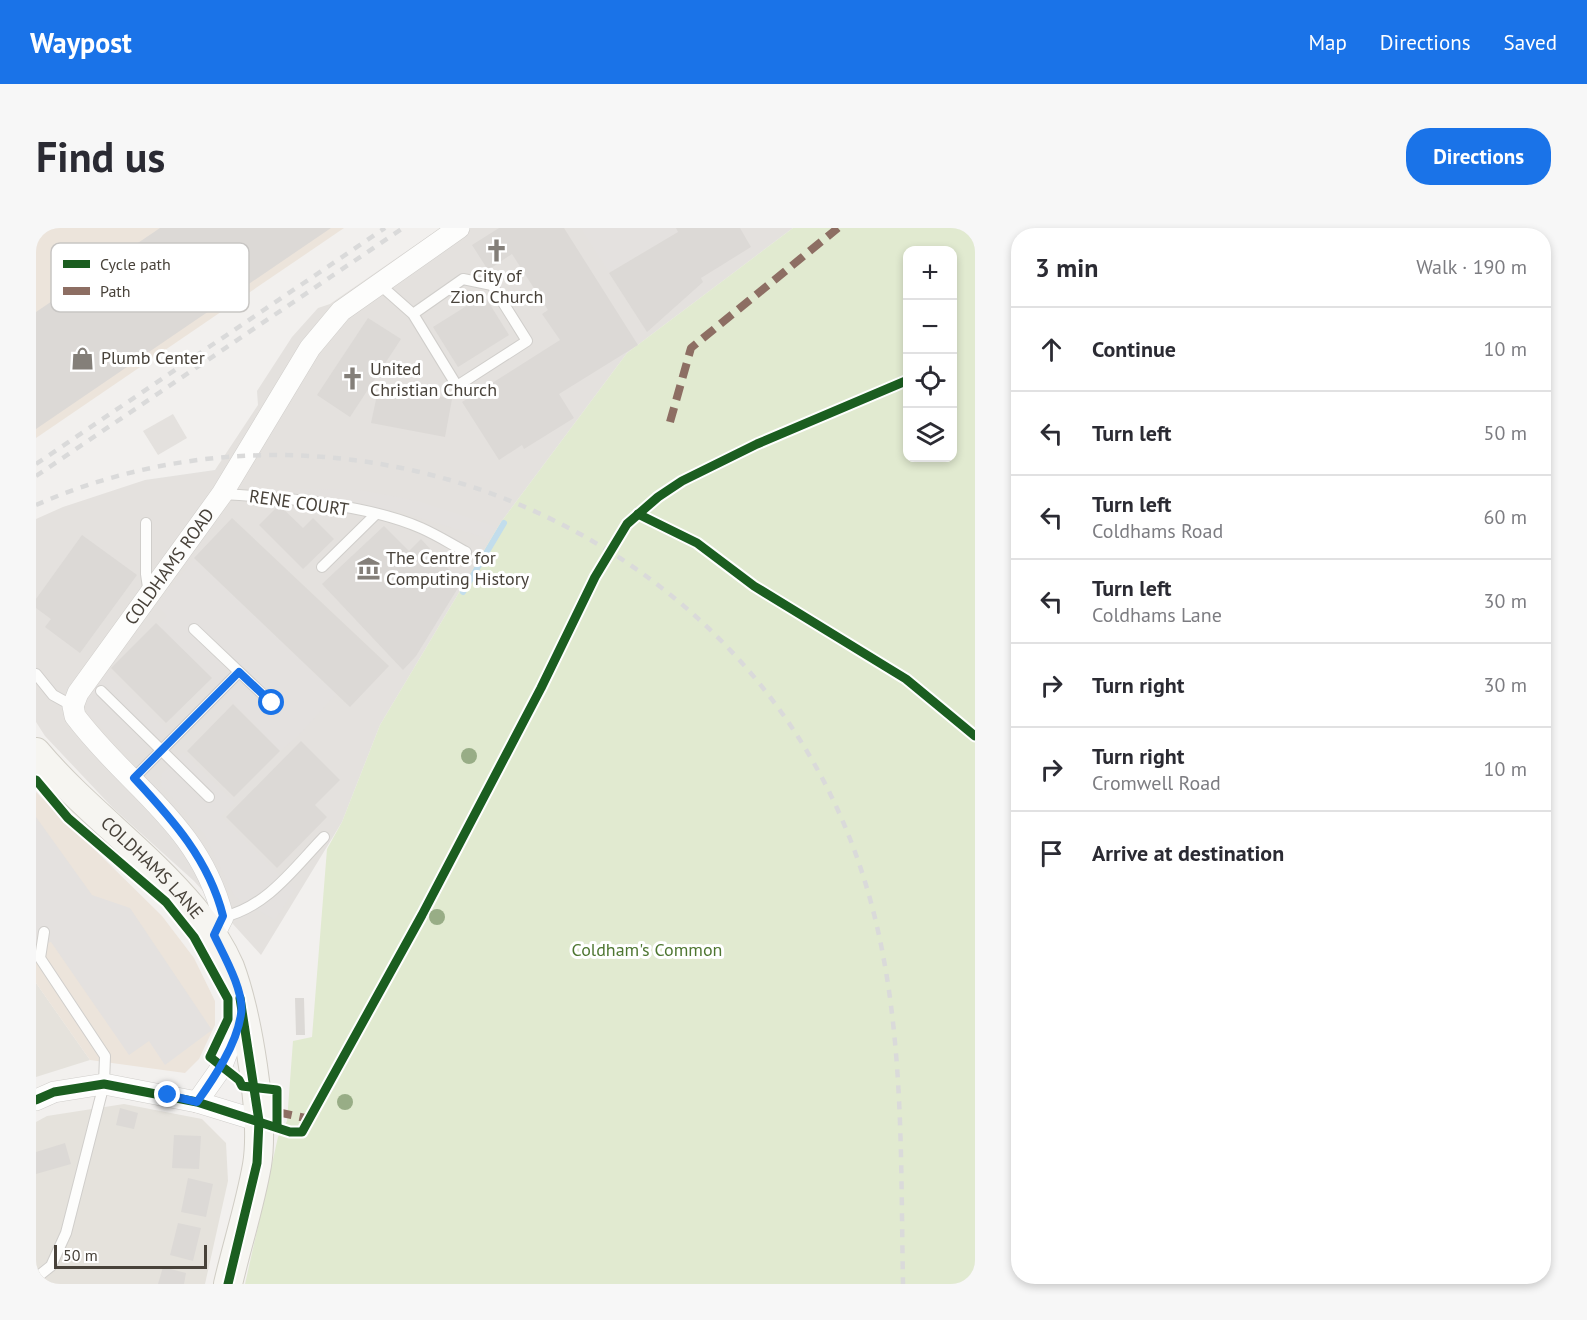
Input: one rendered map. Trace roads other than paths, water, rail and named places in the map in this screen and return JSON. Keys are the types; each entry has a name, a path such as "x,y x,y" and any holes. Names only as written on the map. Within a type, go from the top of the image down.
{"street":[{"name":"COLDHAMS ROAD","path":"74,706 78,693 222,494 310,348 341,311 459,228"},
{"path":"74,706 75,716 83,727 173,820 206,867 217,892 218,926"},
{"name":"COLDHAMS LANE","path":"36,752 60,781 192,907 218,926 242,1013 259,1121 257,1163 228,1284"},
{"path":"197,1102 221,1068 242,1013"},
{"path":"36,1100 54,1092 104,1084 197,1102 259,1121"}],"lane":[{"path":"378,283 413,314 457,386 527,341 492,285 463,279 413,314"},
{"name":"RENE COURT","path":"222,494 274,496 376,514 420,528 466,552"},
{"name":"RENE COURT","path":"322,567 376,514"},
{"path":"146,523 146,574 149,594"},
{"path":"194,629 272,703"},
{"path":"134,778 239,672"},
{"path":"36,674 53,695 74,706"},
{"path":"101,691 209,797"},
{"path":"218,926 266,897 324,837"},
{"path":"36,1278 51,1266 66,1233 104,1084 105,1056 38,958 44,932"}],"waterway":[{"path":"463,592 504,523"}],"railway":[{"path":"36,464 385,228"},
{"path":"36,476 403,228"},
{"path":"36,505 155,467 278,455 399,467 515,503 622,560 717,636 795,732 852,844 870,897 882,951 897,1061 903,1284"}],"place":[{"name":"City of Zion Church","path":"497,250"},
{"name":"Plumb Center","path":"83,358"},
{"name":"United Christian Church","path":"352,379"},
{"name":"The Centre for Computing History","path":"368,568"}],"park label":[{"name":"Coldham's Common","path":"647,950"}]}
